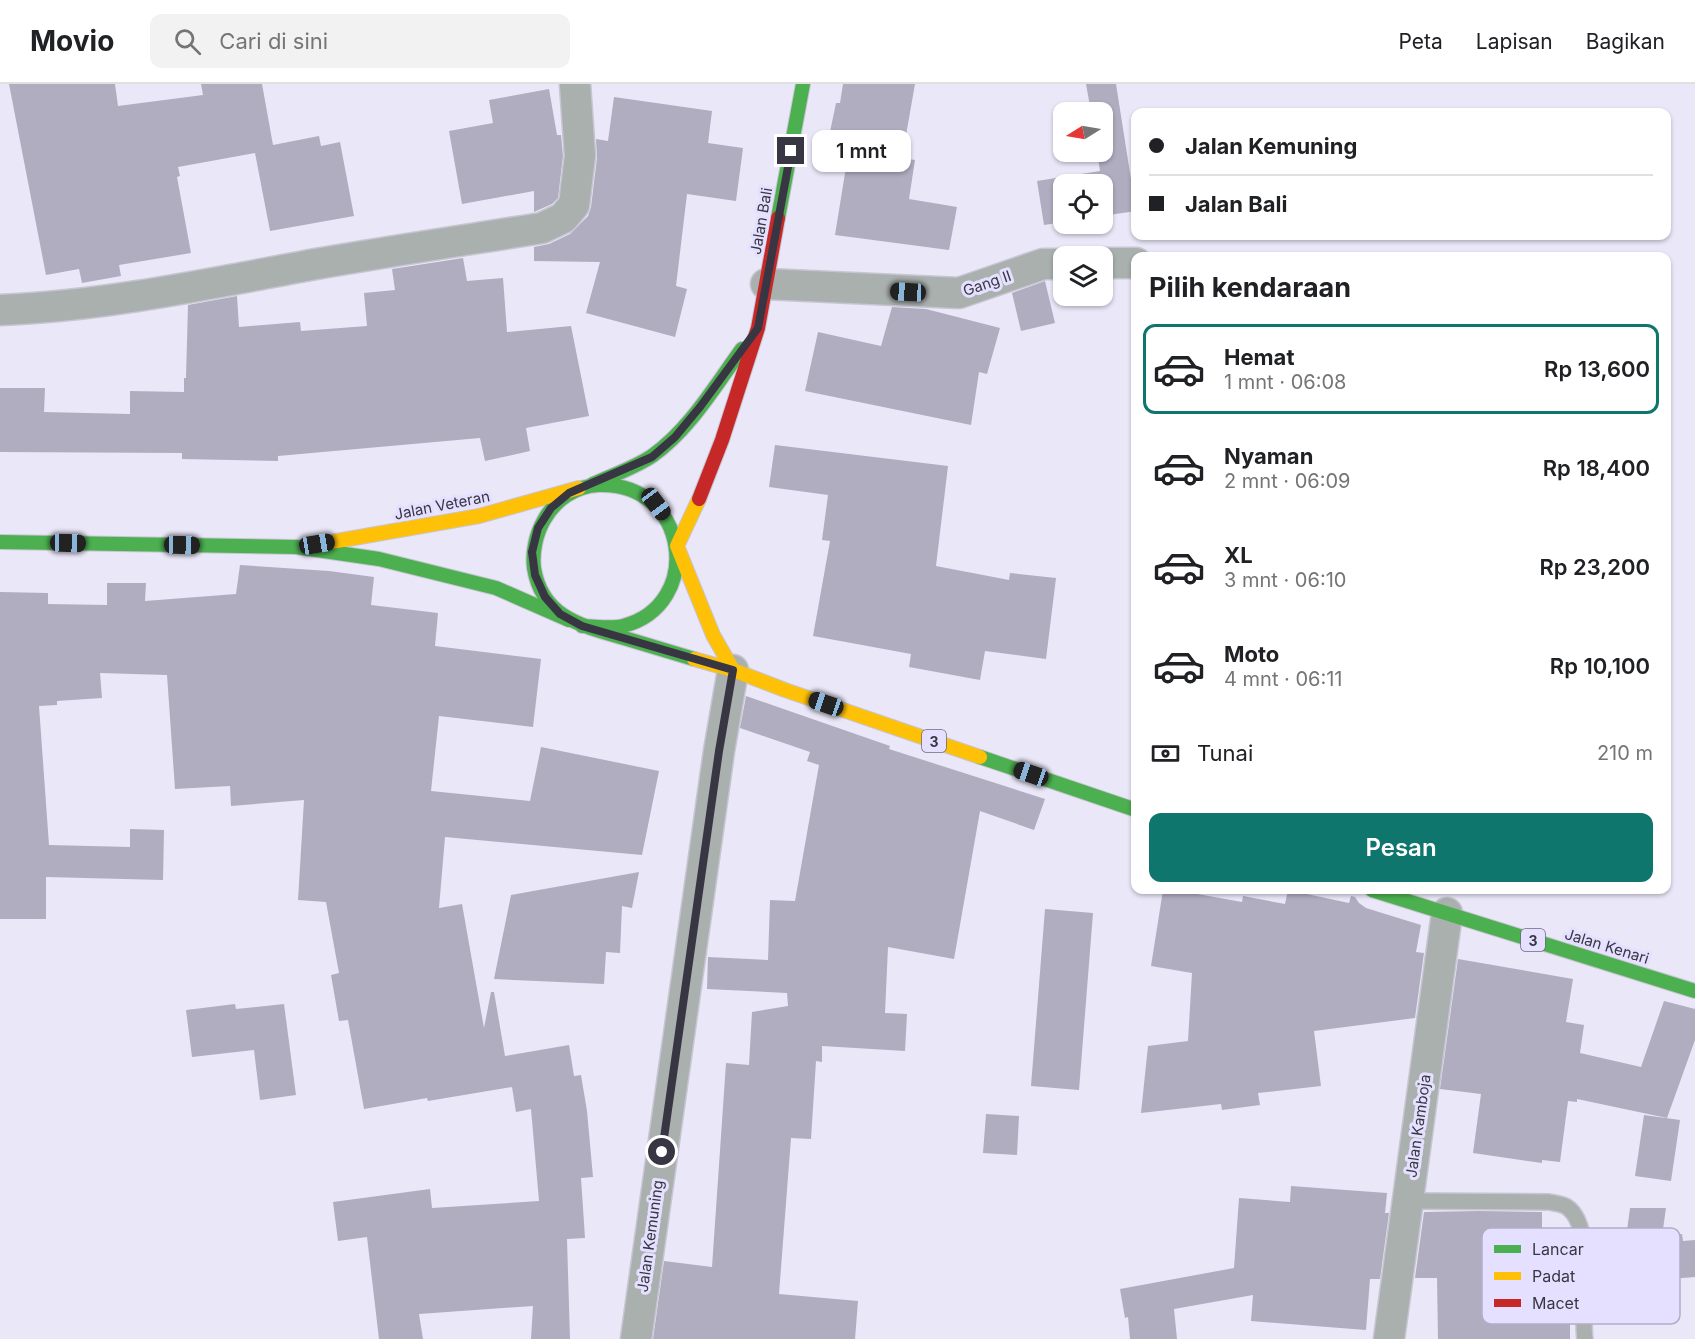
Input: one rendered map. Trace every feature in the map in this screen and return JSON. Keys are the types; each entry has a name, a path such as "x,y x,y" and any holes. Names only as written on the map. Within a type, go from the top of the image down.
{"main road":[{"name":"Jalan Bali","path":"758,328 803,84"},
{"name":"3","path":"758,328 675,437 652,457 569,493 551,508 538,528 532,552 535,575 545,597 560,614 582,626 733,670 1131,808"},
{"name":"3","path":"582,626 602,630 623,628 643,619 660,605 671,588 677,567 677,546 722,440 758,328"},
{"name":"3","path":"591,485 614,484 637,491 656,504 670,523 713,636 733,670"},
{"name":"Jalan Veteran","path":"297,547 479,516 591,485"},
{"name":"Jalan Veteran","path":"0,542 297,547 379,559 496,588 582,626"},
{"name":"Jalan Kenari","path":"1385,894 1695,991"}],"street":[{"path":"0,310 32,309 172,290 320,263 542,228 563,218 574,205 580,156 575,84"},
{"path":"1113,264 1131,263"},
{"name":"Gang II","path":"766,284 959,293 1043,264 1053,264"},
{"name":"Jalan Kemuning","path":"636,1339 717,762 733,670"},
{"name":"Jalan Kamboja","path":"1389,1339 1447,913"}],"lane":[{"path":"1408,1201 1549,1202 1567,1207 1580,1228"},
{"path":"1585,1324 1585,1339"}],"building":[{"path":"9,84 115,84 118,106 203,95 201,84 262,84 273,145 319,136 321,146 340,142 354,216 270,231 255,153 178,167 180,176 177,177 191,253 119,265 121,276 82,283 79,269 46,275"},
{"path":"843,84 915,84 902,158 915,160 909,199 957,207 949,250 835,235 851,136 830,132 836,103 840,103"},
{"path":"1086,84 1116,84 1131,179 1131,212 1113,214 1113,174 1081,174 1100,171 1099,162 1113,162 1113,102 1089,102"},
{"path":"549,89 557,135 561,135 563,156 558,198 552,204 534,212 534,191 462,204 449,131 493,123 489,100"},
{"path":"614,97 712,111 708,143 743,148 736,201 687,194 676,286 687,289 675,337 586,313 600,262 534,261 534,247 549,244 570,234 588,216 597,158 596,139 608,141"},
{"path":"1053,178 1053,224 1044,225 1037,181"},
{"path":"463,258 467,281 503,278 507,332 571,326 589,416 526,428 530,451 485,461 480,438 278,456 278,461 182,459 182,453 0,452 0,388 45,388 44,412 130,414 130,391 184,392 188,305 237,296 239,327 300,322 301,331 367,326 364,293 395,290 392,269"},
{"path":"1045,281 1055,323 1021,331 1012,293"},
{"path":"892,307 926,309 1000,328 987,374 979,372 971,425 805,391 818,332 881,346"},
{"path":"775,445 948,466 936,566 1009,580 1010,573 1056,578 1046,659 985,651 980,680 909,667 911,654 813,636 830,541 822,540 828,495 769,487"},
{"path":"240,565 329,571 374,577 371,605 438,613 435,646 541,659 533,727 439,716 431,791 530,801 541,747 659,771 642,855 445,837 439,908 462,904 484,1028 491,992 494,992 505,1056 569,1045 574,1076 581,1075 593,1177 581,1178 585,1238 567,1239 570,1339 531,1339 533,1306 419,1314 423,1339 379,1339 367,1237 338,1241 333,1202 430,1189 432,1208 539,1201 531,1109 516,1112 512,1087 364,1109 348,1020 339,1021 331,975 339,973 326,902 298,900 304,800 231,806 230,786 175,789 167,675 100,673 102,698 57,701 57,705 39,706 49,845 130,847 130,829 164,830 163,880 46,877 46,919 0,919 0,592 48,593 48,604 107,605 107,583 146,583 145,601 236,594"},
{"path":"746,696 890,746 889,749 1045,799 1034,830 980,811 954,959 888,947 885,1013 907,1014 905,1051 822,1046 822,1062 816,1061 811,1139 791,1138 779,1294 858,1301 855,1339 653,1339 664,1261 712,1267 726,1063 749,1065 752,1012 788,1006 787,993 707,989 708,957 768,960 770,900 795,901 819,765 807,761 810,752 740,728"},
{"path":"639,872 632,908 622,906 620,953 606,952 604,984 494,979 511,895"},
{"path":"1162,894 1197,894 1242,902 1243,896 1285,904 1287,894 1307,894 1349,903 1351,896 1366,908 1421,925 1416,952 1424,953 1415,1018 1314,1031 1321,1086 1258,1093 1260,1105 1222,1110 1221,1104 1141,1113 1148,1046 1188,1041 1192,973 1151,966"},
{"path":"1045,909 1093,913 1079,1090 1031,1086"},
{"path":"1458,959 1573,979 1566,1022 1584,1025 1580,1053 1641,1067 1664,1001 1695,1009 1695,1040 1667,1118 1577,1099 1577,1102 1568,1101 1560,1162 1542,1160 1542,1163 1473,1153 1481,1094 1440,1089"},
{"path":"235,1004 236,1009 284,1004 296,1095 260,1100 254,1050 192,1057 186,1010"},
{"path":"986,1114 1019,1116 1017,1155 983,1153"},
{"path":"1644,1115 1680,1120 1671,1181 1635,1176"},
{"path":"1291,1186 1387,1193 1385,1213 1389,1213 1380,1279 1370,1279 1366,1330 1251,1321 1253,1295 1174,1309 1177,1339 1130,1339 1128,1317 1125,1318 1120,1289 1234,1268 1239,1198 1290,1202"},
{"path":"1630,1208 1666,1208 1663,1228 1627,1228"},
{"path":"1424,1212 1542,1212 1542,1228 1482,1228 1482,1324 1570,1324 1570,1339 1438,1339 1437,1278 1415,1278"},
{"path":"1680,1234 1682,1234 1683,1241 1695,1240 1695,1277 1680,1278"}],"traffic: fast":[{"path":"778,218 803,84"},
{"path":"593,484 638,464 666,445 690,420 742,349"},
{"path":"582,626 587,626 608,627 618,627 649,614 666,595 675,571 676,546 668,523 652,503 629,489 590,486 574,491 554,506 541,525 535,543 534,568 538,585 555,609 580,624 594,629 694,659"},
{"path":"0,542 296,547 379,559 496,588 569,620"},
{"path":"980,757 1131,808"},
{"path":"1385,894 1695,991"}],"traffic: slow":[{"path":"331,542 479,516 579,488"},
{"path":"699,499 677,546 713,635 733,670"},
{"path":"694,659 733,670 980,757"}],"traffic: jam":[{"path":"699,499 722,440 758,328 778,218"}],"route":[{"path":"662,1152 719,751 733,670 582,626 560,614 545,597 535,575 532,552 538,528 551,508 569,493 652,457 675,437 758,328 791,151"}]}
